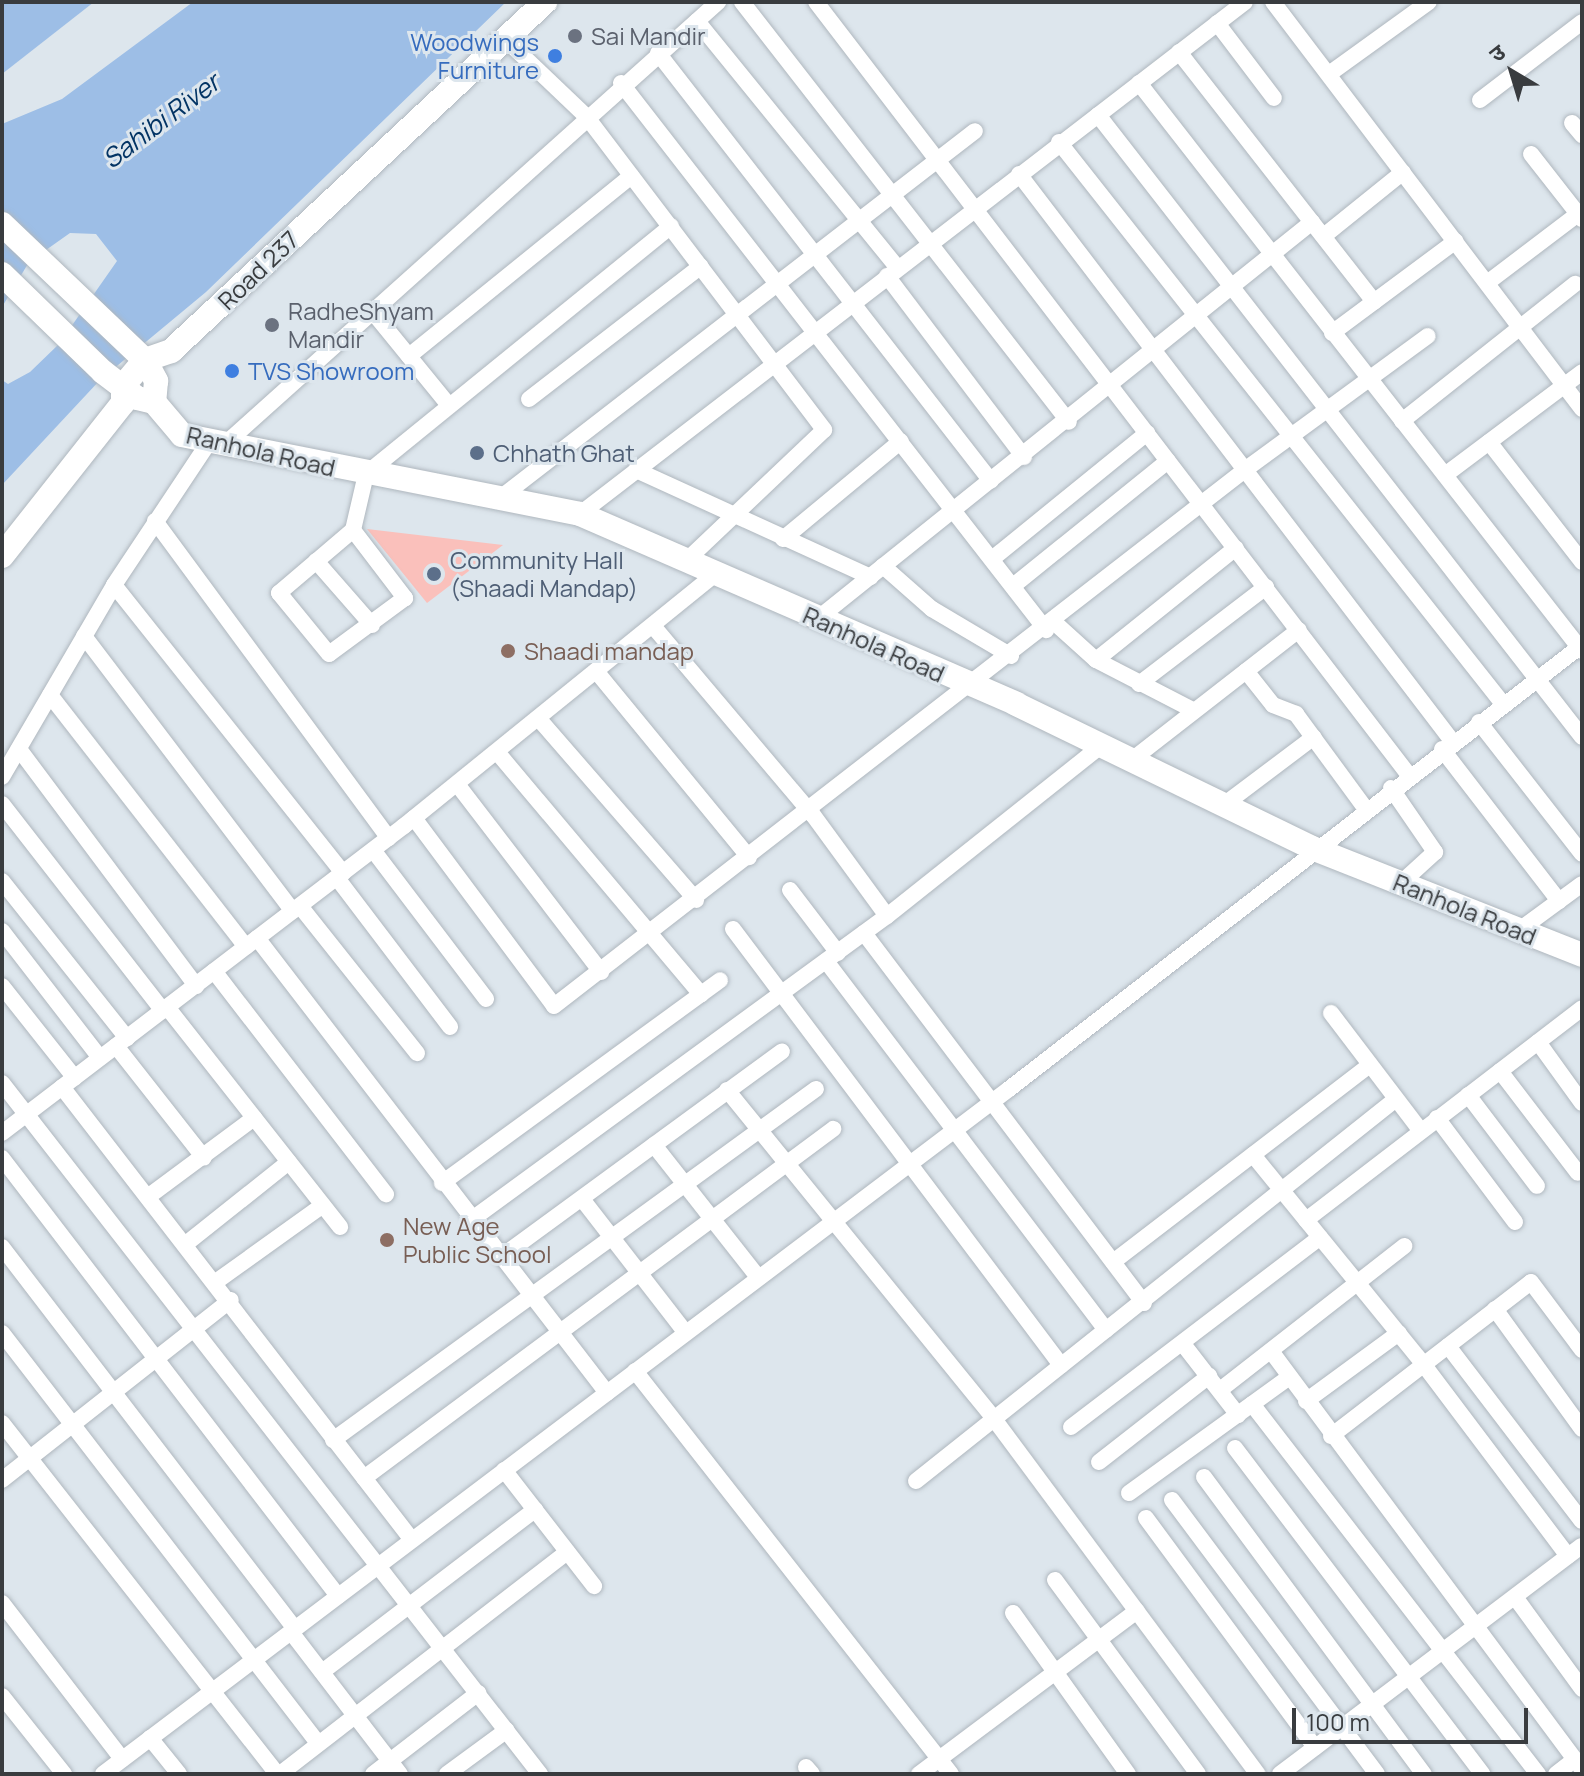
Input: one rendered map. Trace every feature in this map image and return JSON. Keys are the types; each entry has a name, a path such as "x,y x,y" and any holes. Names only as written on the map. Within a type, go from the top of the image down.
{"street":[{"name":"Road 237","path":"2,556 123,403 113,379 145,360 171,351 545,2"},
{"path":"2,777 155,521 217,444 372,311 621,83 718,2"},
{"path":"742,2 1069,422"},
{"path":"816,2 1408,774"},
{"path":"580,514 775,360 1245,2"},
{"path":"1273,2 1582,409"},
{"path":"1329,74 1429,2"},
{"path":"697,21 856,220 1024,457"},
{"path":"1480,100 1582,22"},
{"path":"1217,23 1274,98"},
{"path":"504,38 586,116 775,360 824,430 729,515 688,559"},
{"path":"1179,52 1325,235 1374,302"},
{"path":"658,53 991,481"},
{"path":"621,83 1013,586 1051,626 1096,660 1193,710"},
{"path":"106,1773 992,1102 1408,774 1581,648 1139,83"},
{"path":"1098,115 1228,290 1582,737"},
{"path":"500,498 737,311 975,131"},
{"path":"1059,142 1503,704"},
{"path":"1487,283 1580,216 1531,154"},
{"path":"1325,235 1403,172"},
{"path":"1019,174 1246,469 1559,901"},
{"path":"409,356 631,176"},
{"path":"816,620 1155,353 1312,222"},
{"path":"2,224 145,360"},
{"path":"353,530 405,592 403,601 334,654 325,652 279,593 353,530 366,474 447,403 671,226"},
{"path":"1332,333 1456,241"},
{"path":"529,399 701,266"},
{"name":"Ranhola Road","path":"2,274 113,379 154,402 172,430 217,444 580,514 718,572 816,620 1103,744 1312,848 1582,955"},
{"path":"1402,421 1575,284"},
{"path":"372,311 447,403"},
{"path":"414,818 554,1006 653,935 749,857 1051,626 1246,469 1428,336"},
{"name":"Ranhola Road","path":"145,360 156,381 154,402"},
{"path":"1445,475 1582,372"},
{"path":"992,559 1147,433"},
{"path":"783,539 901,441"},
{"path":"1489,442 1582,562"},
{"path":"1013,586 1168,461"},
{"path":"636,470 783,539 877,572 1011,656"},
{"path":"155,521 389,838"},
{"path":"1096,660 1236,548"},
{"path":"316,561 372,625"},
{"path":"2,1133 389,838 718,572"},
{"path":"114,585 340,876 450,1027"},
{"path":"1139,684 1266,587"},
{"path":"653,626 811,812 887,916"},
{"path":"1133,759 1299,630"},
{"path":"84,636 296,908 417,1053"},
{"path":"596,671 749,857"},
{"path":"1246,671 1265,698 1296,714 1365,808"},
{"path":"50,695 252,943 607,1393"},
{"path":"538,718 696,900"},
{"path":"1479,722 1582,854"},
{"path":"1225,804 1314,737"},
{"path":"471,1220 887,916 1103,744"},
{"path":"19,749 196,986"},
{"path":"497,752 701,994"},
{"path":"457,784 601,972"},
{"path":"1391,788 1435,846 1432,858 1401,883"},
{"path":"2,804 340,1227"},
{"path":"373,850 486,999"},
{"path":"2,881 204,1158"},
{"path":"1518,931 1582,884"},
{"path":"790,890 832,957 954,1130 1106,1330"},
{"path":"733,929 912,1162 1061,1365"},
{"path":"2,931 100,1058"},
{"path":"864,933 1144,1303"},
{"path":"214,971 386,1194"},
{"path":"442,1183 720,980"},
{"path":"2,986 149,1196 412,1540"},
{"path":"1306,1220 1582,1008"},
{"path":"1331,1013 1421,1131"},
{"path":"1538,1042 1582,1103"},
{"path":"501,1257 782,1051"},
{"path":"1113,1262 1370,1065"},
{"path":"1500,1071 1578,1173"},
{"path":"2,1083 507,1730 537,1773"},
{"path":"333,1440 816,1089"},
{"path":"727,1090 994,1419 1258,1774"},
{"path":"1468,1095 1537,1186"},
{"path":"916,1481 1144,1303 1396,1099"},
{"path":"149,1196 254,1118"},
{"path":"1437,1118 1515,1222"},
{"path":"364,1478 637,1270 833,1129"},
{"path":"654,1145 758,1277"},
{"path":"1253,1155 1399,1333 1568,1556"},
{"path":"2,1158 159,1357 338,1596"},
{"path":"187,1243 289,1162"},
{"path":"582,1199 685,1332"},
{"path":"217,1281 323,1205"},
{"path":"1071,1427 1320,1237"},
{"path":"1220,1390 1404,1246"},
{"path":"2,1247 395,1767"},
{"path":"1331,1436 1531,1282 1582,1350"},
{"path":"2,1480 231,1300"},
{"path":"1495,1309 1582,1429"},
{"path":"2,1333 318,1743"},
{"path":"1306,1401 1399,1333"},
{"path":"1183,1344 1238,1415"},
{"path":"1448,1346 1582,1521"},
{"path":"1271,1351 1331,1436 1578,1764 1556,1774"},
{"path":"635,1371 951,1774"},
{"path":"1099,1462 1209,1376"},
{"path":"1129,1493 1289,1377"},
{"path":"1252,1404 1445,1649 1538,1774"},
{"path":"2,1423 278,1774 567,1552"},
{"path":"1235,1448 1482,1774"},
{"path":"504,1470 594,1586"},
{"path":"1204,1477 1424,1774"},
{"path":"1172,1500 1377,1774"},
{"path":"322,1672 535,1510"},
{"path":"1146,1518 1315,1747"},
{"path":"1280,1774 1582,1546"},
{"path":"1055,1580 1198,1774"},
{"path":"1515,1597 1582,1689"},
{"path":"2,1603 122,1759"},
{"path":"919,1774 1137,1611"},
{"path":"1013,1613 1128,1774"},
{"path":"373,1774 395,1767 478,1693"},
{"path":"2,1696 64,1774"},
{"path":"447,1774 507,1730"},
{"path":"150,1738 179,1774"}],"water":[{"path":"2,2 94,2 2,74"},
{"name":"Sahibi River","path":"193,2 506,2 206,292 100,380 2,485 2,380 8,384 30,372 59,344 117,261 96,234 70,233 29,262 2,307 2,124 62,99"}],"building":[{"name":"Community Hall (Shaadi Mandap)","path":"367,529 503,545 427,603"}],"place":[{"name":"Sai Mandir","path":"575,36"},
{"name":"Woodwings Furniture","path":"555,56"},
{"name":"RadheShyam Mandir","path":"272,325"},
{"name":"TVS Showroom","path":"232,371"},
{"name":"Chhath Ghat","path":"477,453"},
{"name":"Community Hall (Shaadi Mandap)","path":"434,574"},
{"name":"Shaadi mandap","path":"508,651"},
{"name":"New Age Public School","path":"387,1240"}]}
